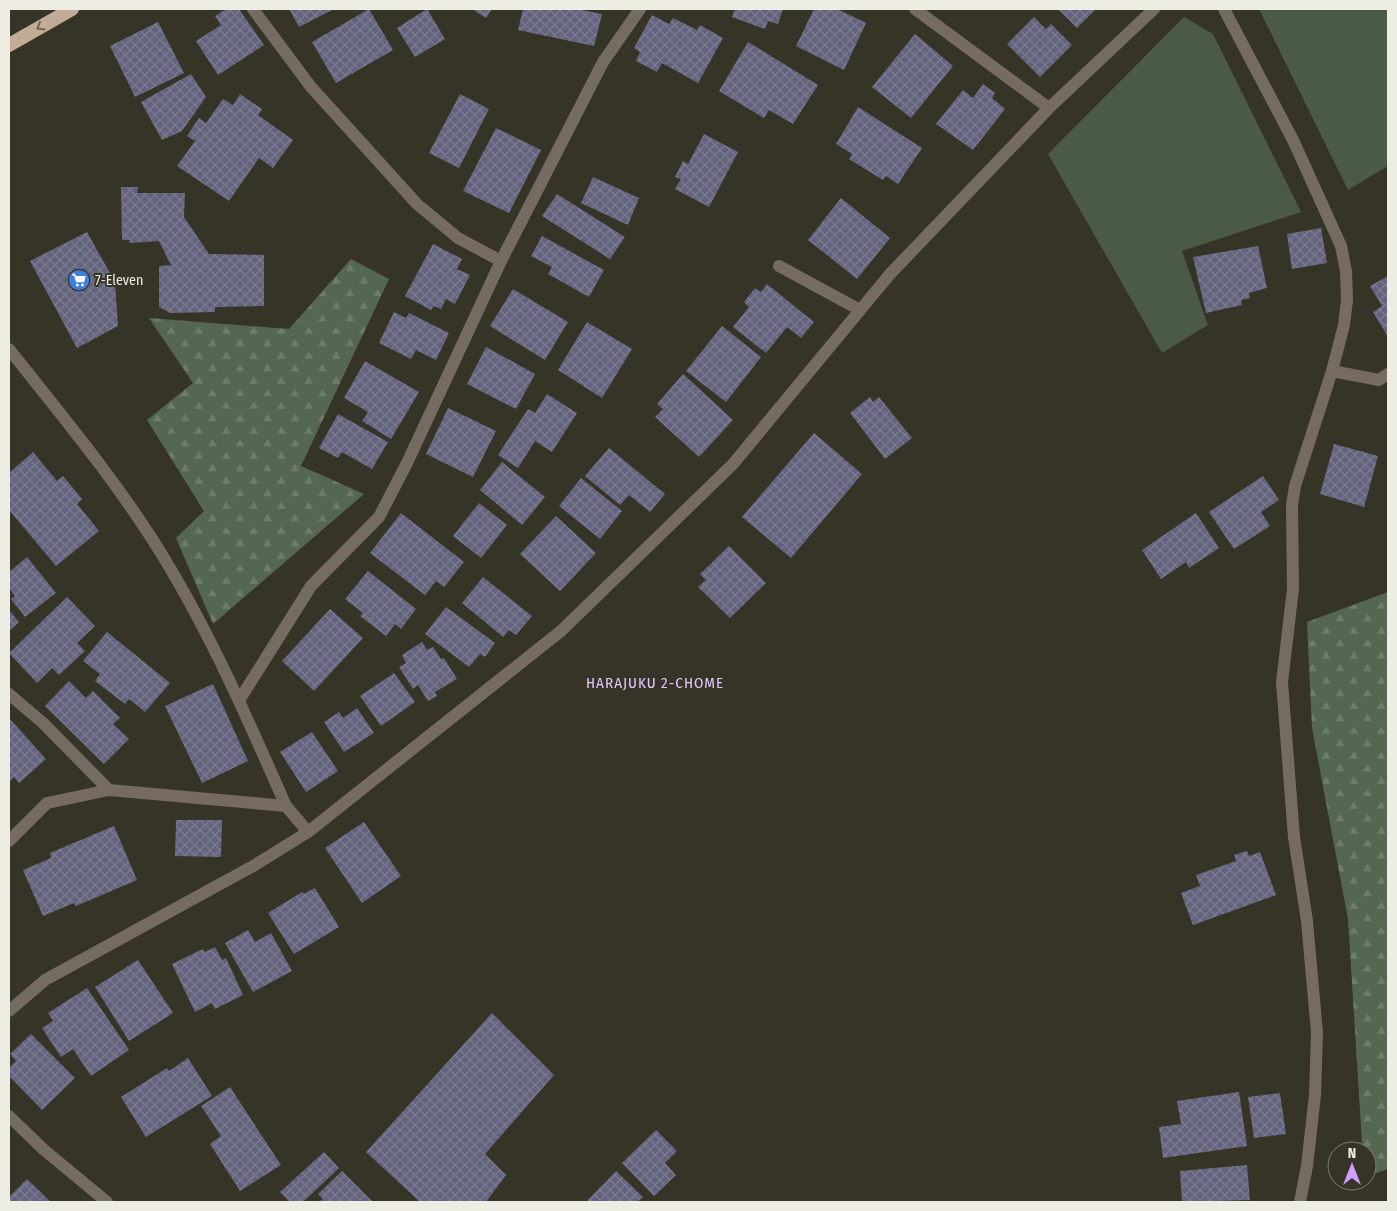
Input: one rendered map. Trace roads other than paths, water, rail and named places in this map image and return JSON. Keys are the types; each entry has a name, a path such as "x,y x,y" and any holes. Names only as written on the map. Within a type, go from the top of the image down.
{"highway":[{"path":"9,44 72,9"}],"street":[{"path":"253,9 311,87 417,204 458,238 501,261"},
{"path":"240,699 311,586 379,517 407,463 501,261 603,62 640,9"},
{"path":"915,9 1049,108"},
{"path":"9,1011 45,980 255,865 308,832 562,631 733,464 890,274 1049,108 1154,9"},
{"path":"1224,9 1293,140 1342,246 1346,271 1347,300 1344,326 1332,371 1295,486 1292,505 1293,589 1282,682 1294,837 1307,921 1317,1032 1315,1095 1307,1166 1300,1202"},
{"path":"779,266 860,310"},
{"path":"9,349 98,460 164,558 240,699 286,806 308,832"},
{"path":"1332,371 1379,380 1388,374"},
{"path":"9,694 43,723 109,790"},
{"path":"9,841 47,803 109,790 286,806"},
{"path":"9,1116 42,1149 107,1202"}],"place":[{"name":"7-Eleven","path":"79,280"}],"district":[{"name":"HARAJUKU 2-CHOME","path":"655,683"}]}
